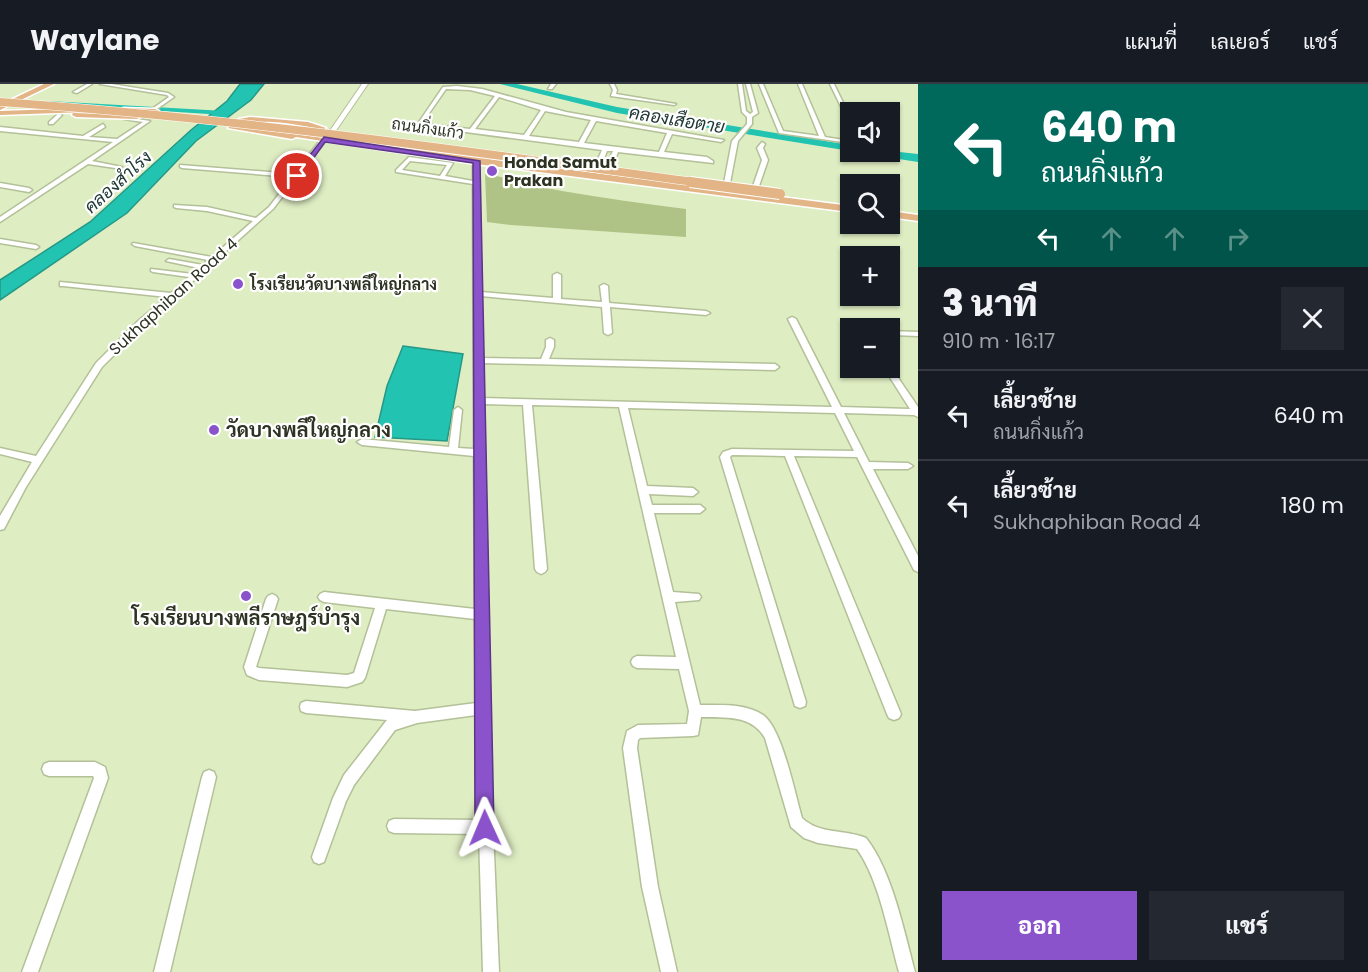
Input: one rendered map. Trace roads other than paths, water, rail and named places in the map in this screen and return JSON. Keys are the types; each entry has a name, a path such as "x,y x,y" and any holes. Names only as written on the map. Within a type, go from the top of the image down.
{"main road":[{"path":"0,110 14,94 36,84"},
{"path":"0,110 50,84"},
{"path":"325,135 366,84"},
{"path":"25,96 19,104 20,108 41,112"},
{"name":"ถนนกิ่งแก้ว","path":"0,110 41,112 157,109 290,131 322,128 325,135"},
{"path":"0,110 90,110 274,129 542,166 603,169 616,179"},
{"path":"0,110 133,111 264,125 785,192 840,201"},
{"name":"ถนนกิ่งแก้ว","path":"0,110 60,115 145,117 290,131 756,186 785,192"},
{"path":"322,128 308,124 250,119 232,128 243,131 325,135"},
{"path":"290,131 325,135"},
{"name":"ถนนกิ่งแก้ว","path":"325,135 476,161 616,179 840,202"},
{"path":"802,192 840,201"},
{"path":"900,207 918,210"},
{"path":"900,215 918,218"}],"street":[{"path":"75,92 90,84"},
{"path":"102,84 168,94 172,97 157,109"},
{"path":"117,93 135,84"},
{"path":"611,102 615,90 612,84"},
{"path":"740,84 744,112 750,116"},
{"path":"748,84 756,113 750,116"},
{"path":"761,84 781,132 840,141"},
{"path":"800,84 823,139"},
{"path":"831,84 840,102"},
{"path":"660,155 711,161 605,150 425,125 421,122 445,88 468,89 544,109 721,140"},
{"path":"613,95 674,104"},
{"path":"471,131 497,96"},
{"path":"743,99 754,100"},
{"path":"525,138 544,109"},
{"path":"37,134 60,115"},
{"path":"0,220 147,120 98,115"},
{"path":"727,183 735,141 749,124 750,116"},
{"path":"580,145 595,118"},
{"path":"82,138 103,126"},
{"path":"0,129 117,141"},
{"path":"660,155 670,131"},
{"name":"Sukhaphiban Road 4","path":"0,526 4,511 99,365 121,342 279,200 325,135"},
{"path":"756,186 765,160 760,148 762,144"},
{"path":"603,169 605,150"},
{"path":"603,169 616,151"},
{"path":"441,178 452,164 409,159 398,171 399,172 441,178 477,183"},
{"path":"476,161 482,708 491,972"},
{"path":"87,162 120,168"},
{"path":"182,166 297,176"},
{"path":"193,173 204,168"},
{"path":"0,185 29,190"},
{"path":"176,206 207,209 257,220"},
{"path":"0,240 36,247"},
{"path":"135,244 213,259"},
{"path":"169,261 204,267"},
{"path":"153,270 194,276"},
{"path":"557,275 557,299"},
{"path":"63,284 173,295"},
{"path":"604,286 608,333"},
{"path":"478,294 706,313"},
{"path":"792,319 918,567"},
{"path":"900,333 918,334"},
{"path":"544,361 550,347 550,340"},
{"path":"479,360 775,367"},
{"path":"895,378 918,413"},
{"path":"479,400 918,413"},
{"path":"527,401 541,569"},
{"path":"623,405 695,711 693,730 638,732 632,736 630,748 650,887 669,972"},
{"path":"453,450 458,410"},
{"path":"362,442 479,453"},
{"path":"0,451 38,460"},
{"path":"800,702 725,458 726,454 732,452 861,454"},
{"path":"788,453 894,714"},
{"path":"866,465 908,466"},
{"path":"643,490 693,492"},
{"path":"647,509 700,509"},
{"path":"324,597 481,615"},
{"path":"667,597 695,597"},
{"path":"272,599 251,671 258,674 347,681 358,678 361,674 382,603"},
{"path":"637,662 683,663"},
{"path":"306,707 417,717"},
{"path":"319,857 340,798 361,762 391,725 417,717 482,708"},
{"path":"695,711 750,714 759,719 767,726 771,735 796,822 801,828 817,835 849,839 866,847 879,879 907,972"},
{"path":"30,972 101,778 100,772 95,769 49,769"},
{"path":"162,972 209,777"},
{"path":"394,826 485,828"}],"water":[{"path":"240,84 264,84 251,100 196,141 127,213 0,300 0,280 90,222 191,130 227,101"},
{"path":"403,346 463,354 447,441 375,437 387,386"}],"waterway":[{"name":"คลองเสือตาย","path":"505,84 617,110 840,146"},
{"path":"50,102 225,113"},
{"name":"คลองเสือตาย","path":"900,156 918,158"}],"place":[{"name":"Honda Samut Prakan","path":"492,171"},
{"name":"โรงเรียนวัดบางพลีใหญ่กลาง","path":"238,284"},
{"name":"วัดบางพลีใหญ่กลาง","path":"214,430"},
{"name":"โรงเรียนบางพลีราษฎร์บำรุง","path":"246,596"}],"water label":[{"name":"คลองสำโรง","path":"118,182"}]}
